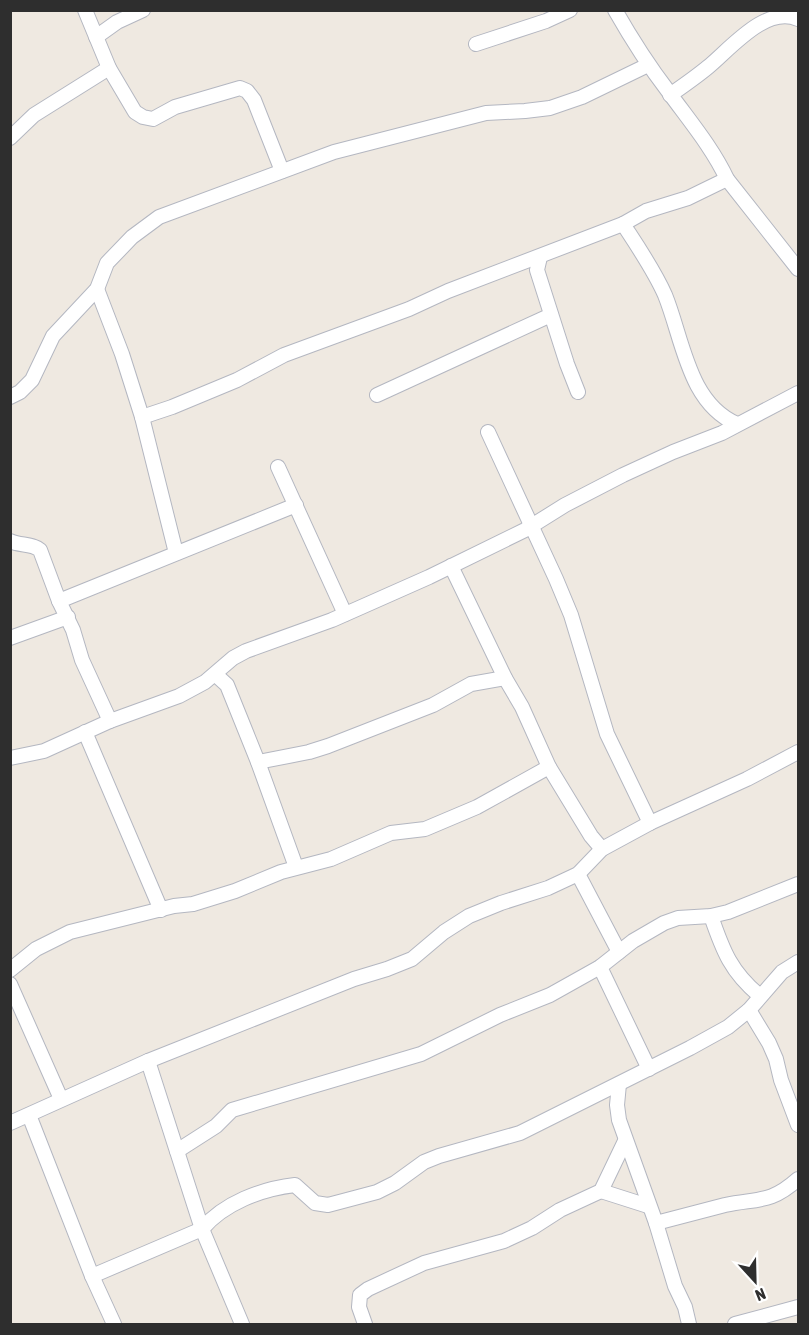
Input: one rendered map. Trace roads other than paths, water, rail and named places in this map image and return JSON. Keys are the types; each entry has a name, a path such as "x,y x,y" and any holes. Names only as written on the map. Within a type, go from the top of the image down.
{"street":[{"path":"85,10 109,68 135,112 153,119 175,107 240,88 247,91 254,100 282,171"},
{"path":"96,37 117,22 143,10"},
{"path":"476,44 546,21 570,10"},
{"path":"615,10 648,65 685,112 727,179 798,269"},
{"path":"670,95 708,68 755,27 771,18 794,15"},
{"path":"10,397 20,392 32,381 53,336 97,289 107,263 144,226 177,209 334,152 486,113 550,108 590,94 648,65"},
{"path":"10,138 34,115 109,68"},
{"path":"142,417 237,380 293,351 410,309 448,291 623,224 646,212 687,198 727,179"},
{"path":"623,224 656,276 666,297 687,363 697,383 711,405 724,419 737,424"},
{"path":"540,257 537,270 578,392"},
{"path":"97,289 122,354 142,417 176,553"},
{"path":"377,395 551,315"},
{"path":"10,758 44,751 85,732 180,696 216,675 233,658 246,651 400,591 532,526 565,505 623,475 713,437 798,393"},
{"path":"489,432 571,615 607,734 650,823"},
{"path":"279,467 345,614"},
{"path":"59,601 296,505"},
{"path":"10,541 16,544 36,546 40,550 59,601 68,617 82,660 110,722"},
{"path":"451,566 505,678 522,707 549,767 591,836 602,849"},
{"path":"10,638 68,617"},
{"path":"216,675 226,686 258,762 296,867"},
{"path":"258,762 328,746 433,705 471,684 505,678"},
{"path":"85,732 161,910"},
{"path":"10,1123 148,1061 354,979 412,959 444,932 469,916 548,888 578,874 602,849 650,823 747,779 798,752"},
{"path":"10,970 36,949 70,932 174,906 193,904 227,894 296,867 331,859 391,833 424,829 439,824 477,807 549,767"},
{"path":"578,874 619,952"},
{"path":"177,1151 216,1126 232,1110 421,1054 500,1015 549,995 600,967 664,923 678,918 711,916 728,912 798,884"},
{"path":"711,916 720,945 730,963 743,981 760,996"},
{"path":"92,1276 202,1229 213,1216 230,1205 283,1187 295,1185 315,1203 328,1205 377,1192 395,1184 424,1162 520,1133 728,1027 749,1010 782,972 798,962"},
{"path":"600,967 649,1069"},
{"path":"10,984 61,1100"},
{"path":"749,1010 773,1051 798,1125"},
{"path":"148,1061 202,1229 242,1324"},
{"path":"619,1084 617,1105 625,1141 656,1223 675,1286 685,1306 688,1324"},
{"path":"29,1115 92,1276 114,1324"},
{"path":"365,1324 358,1307 360,1296 368,1289 424,1263 504,1241 532,1228 560,1210 601,1191 625,1141"},
{"path":"656,1223 734,1203 765,1200 779,1194 798,1179"},
{"path":"601,1191 648,1206"},
{"path":"735,1324 798,1307"}]}
